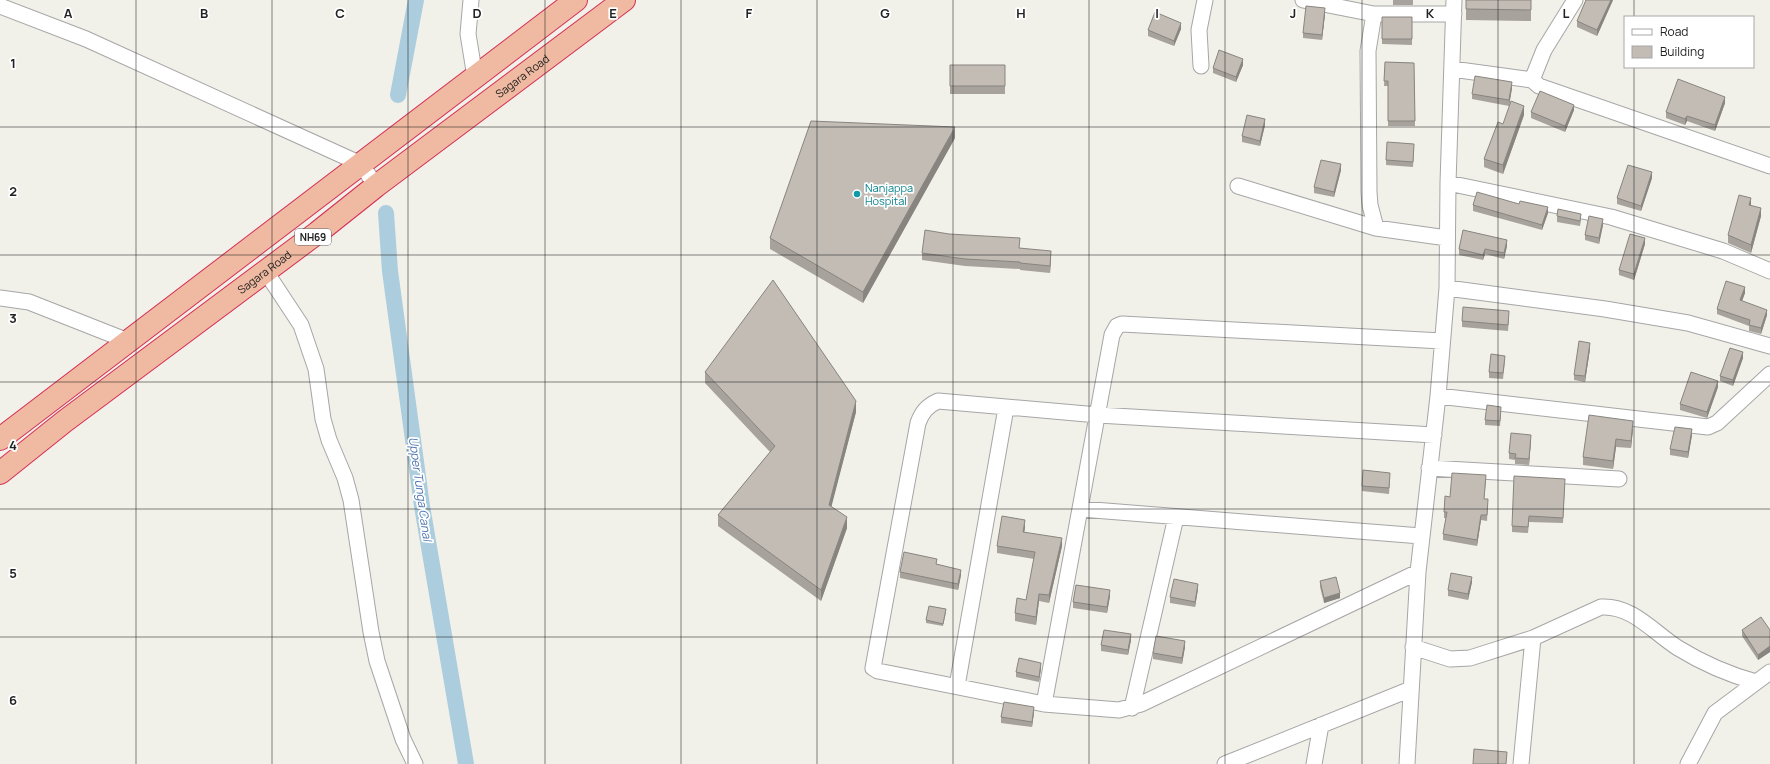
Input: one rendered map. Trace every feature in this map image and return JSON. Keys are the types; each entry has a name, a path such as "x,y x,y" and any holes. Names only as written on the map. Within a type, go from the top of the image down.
{"highway":[{"name":"NH69","path":"0,439 576,0"},
{"name":"Sagara Road","path":"0,473 64,421 317,234 376,186 624,0"}],"street":[{"path":"471,0 468,34 475,77"},
{"path":"1201,66 1199,30 1205,0"},
{"path":"1303,0 1374,14 1454,7 1448,183 1447,288 1434,436 1429,468 1418,572 1410,690 1407,764"},
{"path":"1532,80 1544,50 1575,0"},
{"path":"0,6 86,39 361,164 376,186"},
{"path":"1374,14 1368,51 1369,192 1370,205 1376,228"},
{"path":"1452,69 1532,80 1539,86 1770,166"},
{"path":"1448,183 1611,217 1723,251 1770,271"},
{"path":"1238,186 1376,228 1447,238"},
{"path":"266,272 301,325 316,369 323,420 329,440 345,478 351,500 371,632 377,661 403,739 415,764"},
{"path":"0,286 17,299"},
{"path":"1447,288 1605,308 1688,323 1770,346"},
{"path":"0,298 17,299 29,302 128,341"},
{"path":"1044,704 1112,335 1117,326 1122,324 1442,341"},
{"path":"1438,396 1708,427 1717,423 1770,374"},
{"path":"1418,572 1132,708 1119,710 1044,704 878,671 873,668 921,415 931,404 938,401 1098,415 1434,436"},
{"path":"957,686 1006,408"},
{"path":"1429,468 1619,479"},
{"path":"1081,508 1422,536"},
{"path":"1132,708 1176,517"},
{"path":"1413,647 1450,659 1463,660 1533,638 1601,607 1608,606 1631,614 1678,648 1720,671 1756,682"},
{"path":"1521,764 1533,638"},
{"path":"1688,764 1715,713 1770,672"},
{"path":"1225,764 1410,690"},
{"path":"1314,764 1321,725"}],"building":[{"path":"1466,0 1531,0 1531,10 1466,9"},
{"path":"1586,0 1611,0 1597,30 1577,21"},
{"path":"1306,6 1325,8 1322,35 1303,33"},
{"path":"1155,12 1181,23 1174,41 1148,30"},
{"path":"1382,17 1412,17 1412,39 1382,39"},
{"path":"1219,50 1243,59 1236,77 1213,68"},
{"path":"1385,62 1414,63 1415,121 1388,121 1388,81 1384,81"},
{"path":"950,65 1005,65 1005,86 950,86"},
{"path":"1475,76 1512,82 1509,100 1472,94"},
{"path":"1678,79 1725,97 1715,125 1687,116 1685,119 1666,112"},
{"path":"1540,91 1574,105 1565,126 1531,112"},
{"path":"1511,101 1524,106 1503,165 1484,159 1498,122 1503,124"},
{"path":"1247,115 1265,119 1260,141 1242,136"},
{"name":"Nanjappa Hospital","path":"811,121 955,127 863,292 770,238"},
{"path":"1387,142 1414,144 1413,162 1386,160"},
{"path":"1321,160 1341,164 1334,192 1314,187"},
{"path":"1628,165 1652,172 1641,206 1617,198"},
{"path":"1477,192 1519,204 1520,201 1548,207 1542,225 1473,205"},
{"path":"1739,195 1751,198 1749,205 1761,208 1751,245 1728,235"},
{"path":"1558,209 1581,214 1580,221 1557,216"},
{"path":"1589,216 1603,219 1599,238 1585,235"},
{"path":"925,230 949,234 1020,238 1019,248 1051,251 1050,266 1020,262 965,259 922,253"},
{"path":"1463,230 1507,240 1504,253 1485,249 1483,255 1459,249"},
{"path":"1630,234 1645,238 1634,274 1619,270"},
{"path":"773,280 856,401 829,505 847,517 821,590 718,515 775,446 705,372"},
{"path":"1726,281 1745,287 1740,300 1767,310 1761,328 1749,325 1750,320 1717,309"},
{"path":"1463,307 1509,311 1508,325 1462,321"},
{"path":"1579,341 1590,343 1585,376 1574,375"},
{"path":"1730,348 1743,352 1733,380 1720,376"},
{"path":"1491,354 1505,356 1503,373 1489,372"},
{"path":"1691,372 1718,381 1707,412 1680,404"},
{"path":"1487,405 1501,407 1500,421 1485,420"},
{"path":"1589,415 1633,421 1631,441 1616,439 1613,461 1583,457"},
{"path":"1675,427 1692,429 1688,452 1670,449"},
{"path":"1511,433 1531,435 1529,459 1515,458 1516,454 1509,453"},
{"path":"1363,470 1390,473 1389,488 1362,486"},
{"path":"1452,473 1486,475 1484,499 1488,499 1487,515 1481,515 1477,540 1443,534 1447,512 1444,512 1445,496 1450,497"},
{"path":"1514,476 1565,479 1563,518 1529,516 1528,527 1512,526"},
{"path":"1002,516 1025,520 1023,532 1062,538 1049,595 1039,594 1036,617 1015,613 1017,598 1026,600 1035,552 997,546"},
{"path":"904,552 937,559 936,564 961,570 958,584 900,572"},
{"path":"1451,573 1472,577 1468,594 1448,590"},
{"path":"1336,577 1340,593 1324,598 1320,581"},
{"path":"1174,579 1198,584 1195,602 1170,597"},
{"path":"1076,585 1110,590 1107,607 1073,602"},
{"path":"929,606 946,609 943,624 926,620"},
{"path":"1761,617 1770,630 1770,646 1758,655 1742,630"},
{"path":"1104,630 1131,634 1128,650 1101,645"},
{"path":"1156,636 1185,641 1182,658 1153,653"},
{"path":"1019,658 1041,663 1039,677 1016,672"},
{"path":"1004,702 1034,707 1032,722 1001,717"},
{"path":"1474,749 1507,752 1506,764 1473,764"}],"waterway":[{"name":"Upper Tunga Canal","path":"398,95 416,0"},
{"name":"Upper Tunga Canal","path":"386,213 390,271 422,506 466,764"}],"place":[{"name":"Nanjappa Hospital","path":"857,194"}]}
